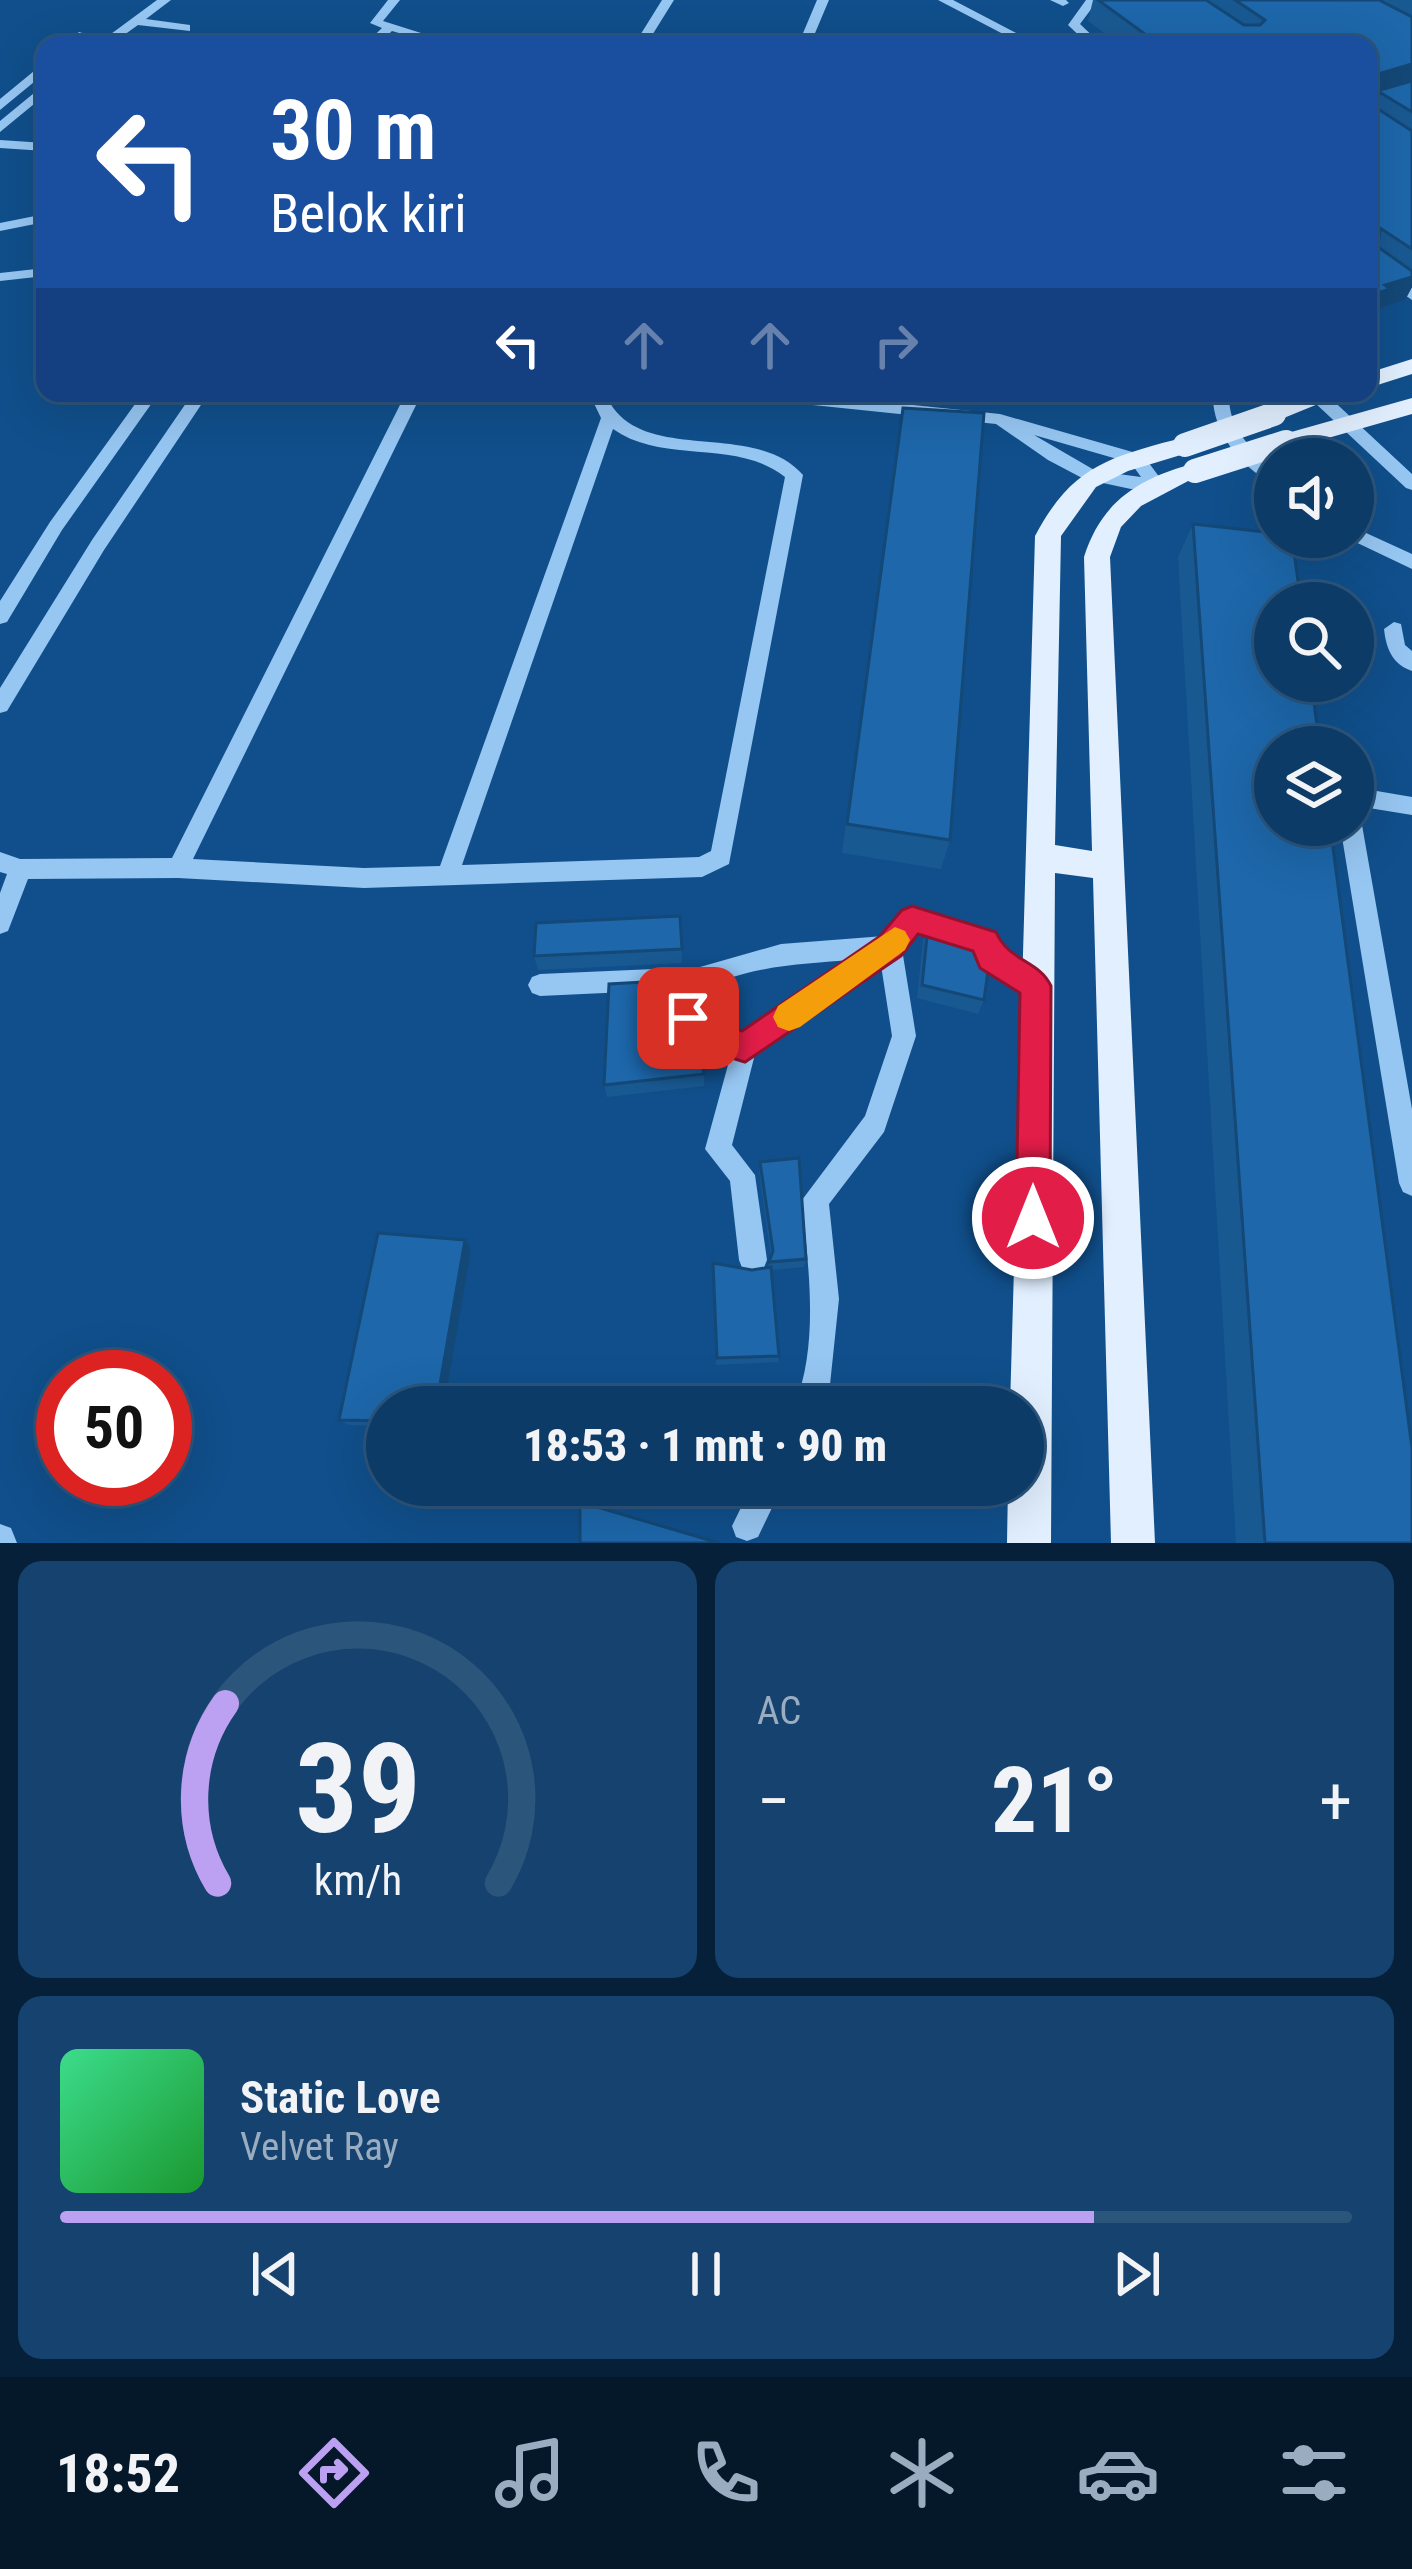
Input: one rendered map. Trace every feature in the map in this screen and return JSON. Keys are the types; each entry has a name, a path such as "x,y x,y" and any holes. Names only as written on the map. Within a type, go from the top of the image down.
{"main road":[{"path":"1377,378 1412,366"},
{"path":"1377,383 1412,406"},
{"path":"1190,458 1274,413 1306,402"},
{"path":"1029,1543 1048,536 1064,501 1089,478 1286,442 1412,406"},
{"path":"1133,1543 1097,557 1102,535 1145,471"},
{"path":"1041,857 1111,867"}],"street":[{"path":"114,36 165,0"},
{"path":"394,0 377,20 419,36"},
{"path":"646,36 668,0"},
{"path":"808,36 824,0"},
{"path":"944,0 1016,36"},
{"path":"1086,36 1074,25 1092,0"},
{"path":"134,21 186,28"},
{"path":"380,36 389,28"},
{"path":"0,106 36,74"},
{"path":"0,128 36,96"},
{"path":"0,144 36,146"},
{"path":"0,227 36,220"},
{"path":"1377,269 1412,295"},
{"path":"0,278 36,273"},
{"path":"0,617 77,495 144,402"},
{"path":"0,705 98,545 195,402"},
{"path":"178,868 410,402"},
{"path":"0,924 10,866 178,868 364,878 702,868 721,857 794,475 771,458 645,437 609,418 601,402"},
{"path":"833,402 1000,419 1145,471"},
{"path":"1219,402 1229,437 1254,459"},
{"path":"1332,402 1347,423 1412,484"},
{"path":"448,874 609,418"},
{"path":"1000,419 1089,478"},
{"path":"1374,543 1412,562"},
{"path":"1394,629 1396,648 1412,663"},
{"path":"1374,800 1412,806"},
{"path":"1355,846 1412,1183"},
{"path":"753,1260 742,1175 718,1149 745,1047 890,946 912,919 985,941 991,958 1036,986"},
{"path":"540,985 700,978 781,955 890,946"},
{"path":"816,1386 824,1299 815,1200 875,1123 904,1036 890,946"},
{"path":"700,978 679,995 688,1018 715,1037 745,1047"},
{"path":"747,1526 757,1506"}],"building":[{"path":"1098,0 1206,0 1244,25 1260,25 1265,20 1235,0 1379,0 1412,17 1412,64 1377,74 1377,36 1148,36"},
{"path":"1412,81 1412,112 1377,94 1377,88"},
{"path":"1377,108 1412,131 1412,249 1380,228 1378,247 1412,271 1412,277 1385,285 1390,289 1377,293"},
{"path":"903,408 984,413 950,840 847,824"},
{"path":"1193,524 1254,531 1254,558 1295,558 1298,582 1254,582 1254,702 1314,702 1317,726 1254,726 1254,846 1333,846 1412,1448 1412,1543 1265,1543"},
{"path":"680,916 682,949 534,956 536,923"},
{"path":"928,927 981,943 990,956 984,1000 922,985"},
{"path":"662,981 674,1006 696,1028 704,1074 604,1085 609,984"},
{"path":"799,1158 806,1259 769,1262 773,1251 760,1162"},
{"path":"378,1233 465,1240 440,1386 366,1386 366,1421 339,1420"},
{"path":"713,1263 752,1270 771,1267 779,1356 717,1358"},
{"path":"580,1506 594,1506 719,1543 580,1543"}],"slow traffic":[{"path":"789,1017 895,940"}],"route":[{"path":"688,1018 715,1037 745,1047 890,946 912,919 985,941 991,958 1036,986 1033,1218"}]}
